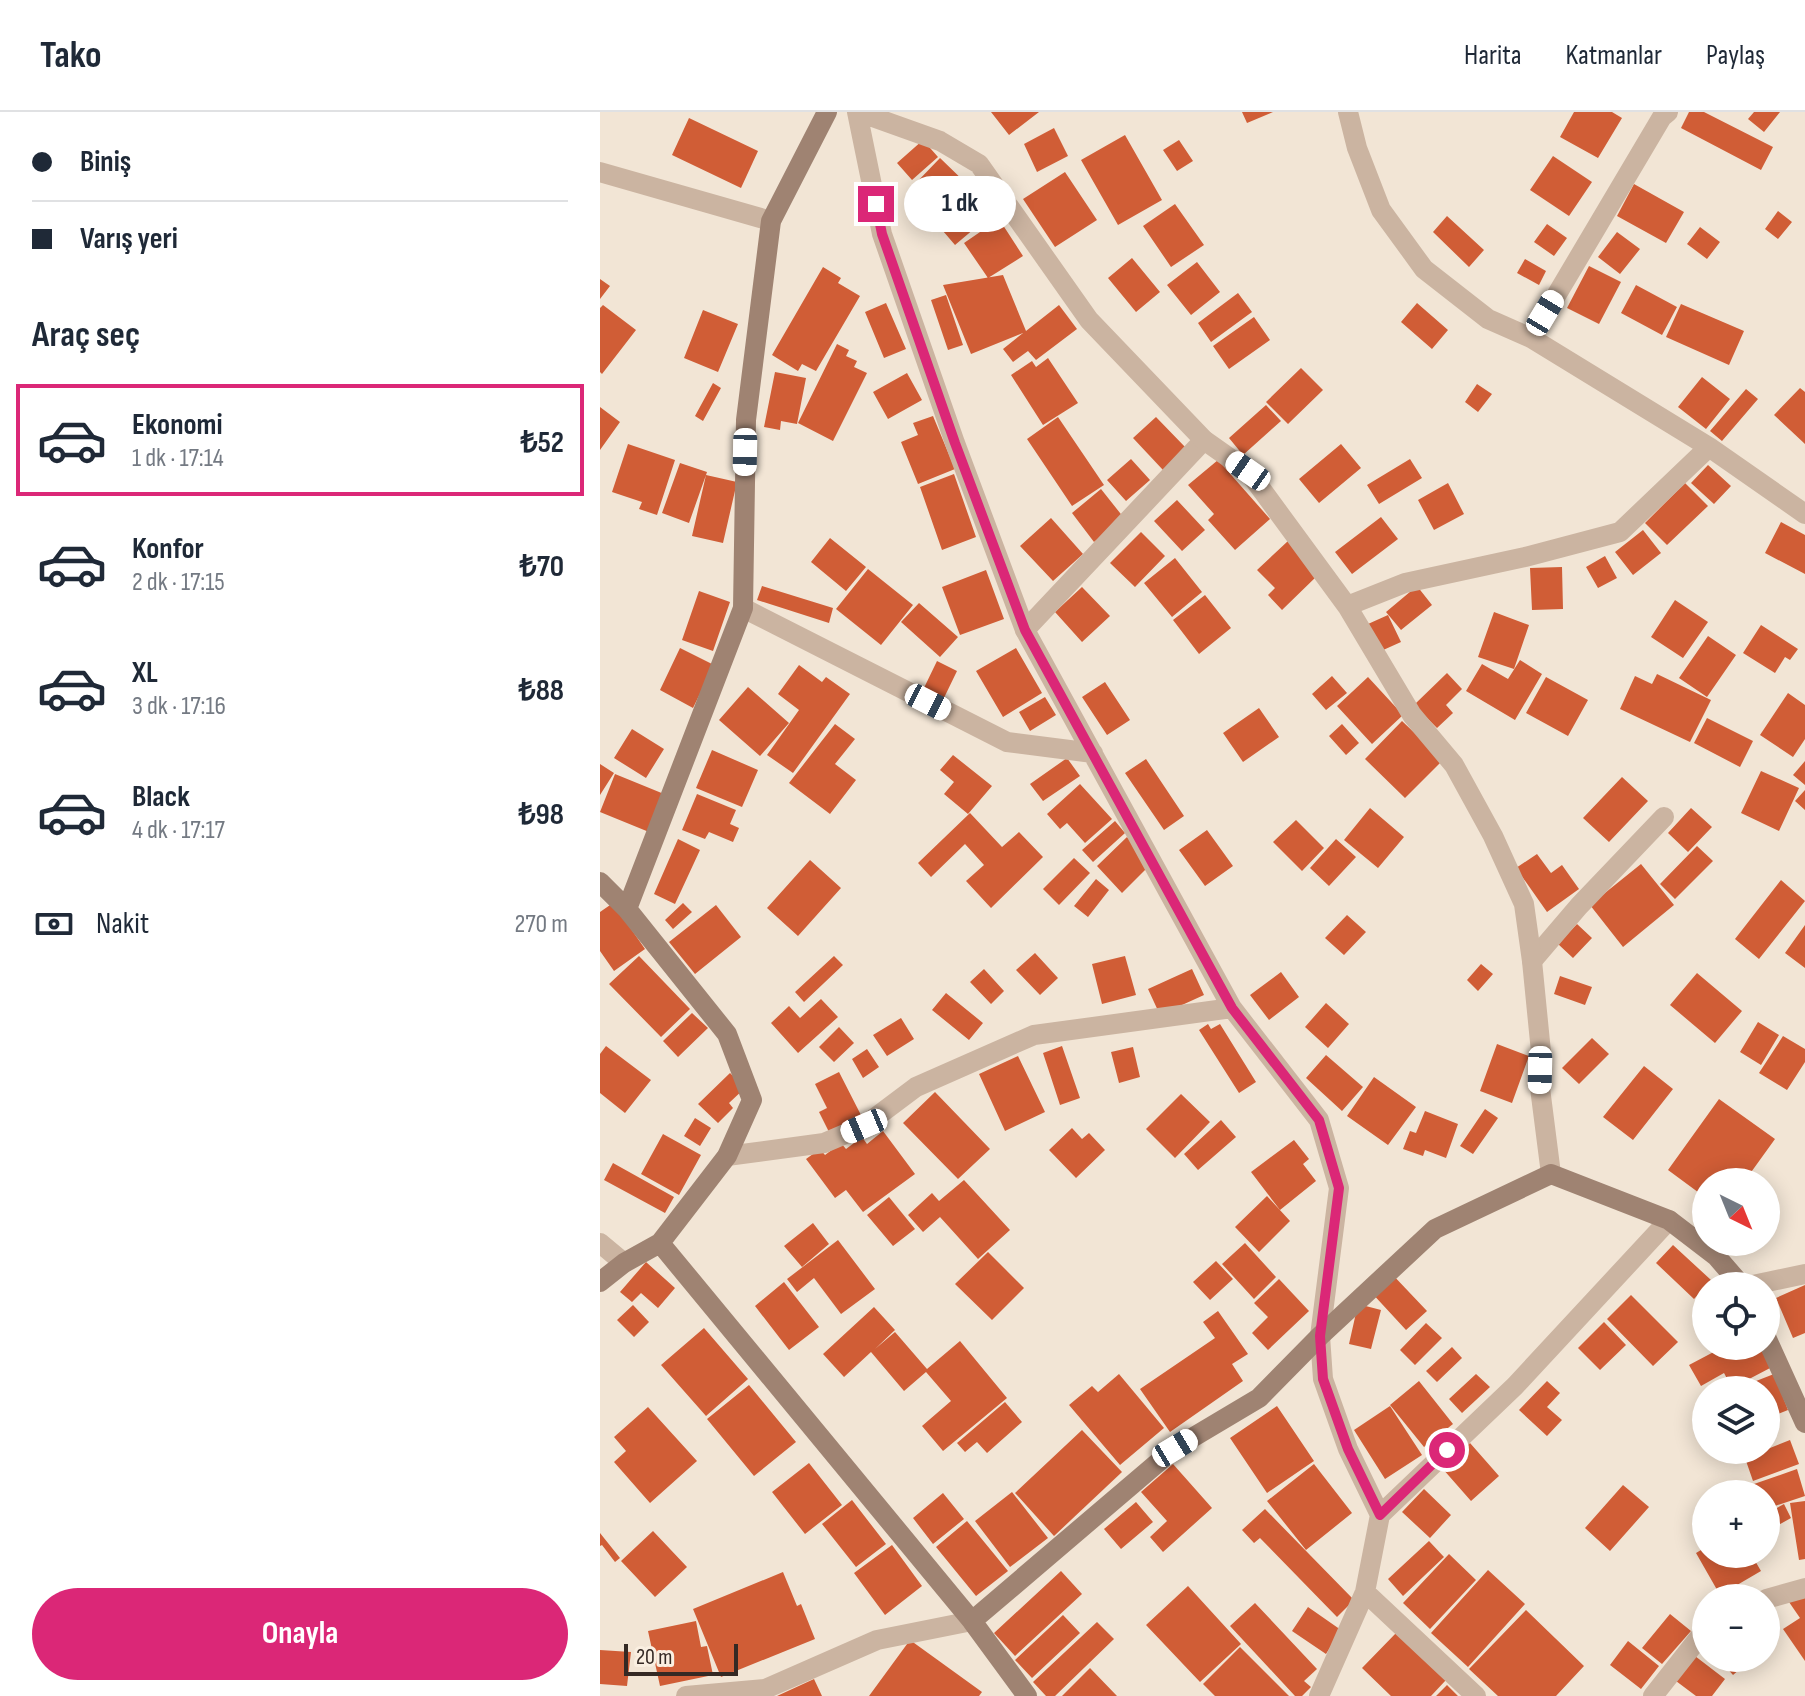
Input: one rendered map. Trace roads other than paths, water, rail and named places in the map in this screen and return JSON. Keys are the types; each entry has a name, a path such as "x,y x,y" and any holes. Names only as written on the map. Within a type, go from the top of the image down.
{"street":[{"path":"627,909 743,608 746,420 771,221 827,112"},
{"path":"858,112 940,141 979,164 1089,320 1204,440 1248,471 1347,606 1412,715 1454,765 1493,836 1524,904 1551,1174"},
{"path":"858,112 882,234 1025,630 1232,1008 1319,1120 1339,1188 1320,1336 1323,1379 1348,1449 1380,1515"},
{"path":"1348,112 1357,148 1381,210 1424,269 1488,319 1531,338 1709,447 1805,514"},
{"path":"1531,338 1662,117 1668,112"},
{"path":"600,172 771,221"},
{"path":"1025,630 1204,440"},
{"path":"1347,606 1405,583 1620,532 1709,447"},
{"path":"743,608 1007,742 1093,753"},
{"path":"1532,961 1579,906 1664,817"},
{"path":"600,882 627,909 727,1034 752,1100 727,1156 660,1243 624,1263 600,1282"},
{"path":"727,1156 824,1143 864,1126 916,1087 1034,1035 1232,1008"},
{"path":"686,1696 765,1689 877,1640 972,1621 1175,1448 1259,1398 1320,1336 1435,1229 1551,1174 1669,1220 1716,1256 1731,1272"},
{"path":"1319,1696 1365,1592 1380,1515 1515,1386 1669,1220"},
{"path":"600,1243 624,1263"},
{"path":"660,1243 972,1621 1027,1696"},
{"path":"1780,1279 1805,1274"},
{"path":"1776,1360 1805,1423"},
{"path":"1780,1595 1805,1588"},
{"path":"1365,1592 1476,1696"},
{"path":"1653,1696 1692,1647"}]}
